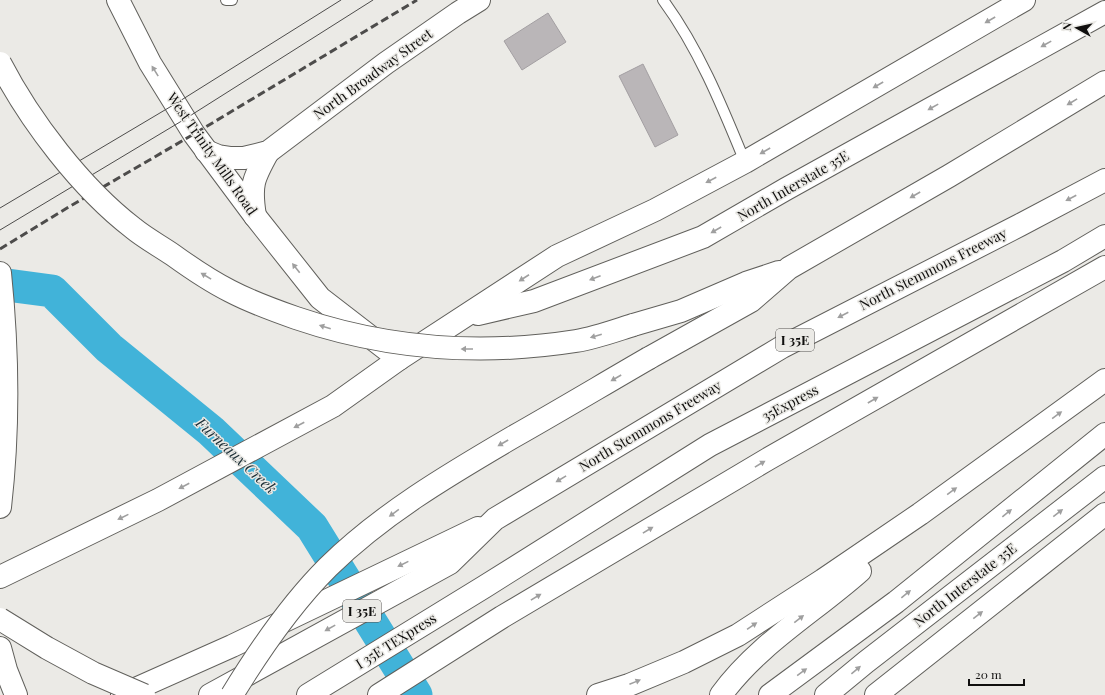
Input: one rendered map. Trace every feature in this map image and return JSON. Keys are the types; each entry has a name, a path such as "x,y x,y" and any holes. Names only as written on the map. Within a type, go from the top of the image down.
{"main road":[{"name":"West Trinity Mills Road","path":"118,0 150,63 194,134 255,216 320,298 400,358"},
{"name":"North Broadway Street","path":"206,151 218,156 231,158 244,158 268,152 458,12 479,0"},
{"path":"0,577 158,500 333,406 400,358 557,256 655,210 745,162 1024,0"},
{"path":"1076,27 1090,0"},
{"name":"North Interstate 35E","path":"463,317 534,301 703,237 786,189 1105,12"},
{"path":"0,63 19,97 47,137 104,203 133,228 188,265 230,291 269,308 326,328 377,340 423,346 455,348 521,348 577,341 681,311 746,283 789,268 942,180 1105,82"},
{"name":"North Broadway Street","path":"255,216 253,203 254,181 268,152"},
{"name":"North Stemmons Freeway","path":"444,555 495,519 782,346 1105,180"},
{"name":"35Express","path":"484,587 710,445 1063,261 1105,236"},
{"path":"379,695 502,617 768,459 1105,267"},
{"path":"232,695 270,636 299,599 328,567 366,533 422,492 479,457 649,358 751,301 789,268"},
{"path":"0,272 6,359 7,420 0,507"},
{"path":"598,695 629,685 684,662 738,635 823,580 920,514 1105,380"},
{"path":"770,695 896,602 1105,434"},
{"name":"North Interstate 35E","path":"826,695 866,662 1105,476"},
{"path":"721,695 728,685 786,629 858,572 920,514"},
{"path":"876,695 1105,514"},
{"path":"122,695 444,555"},
{"name":"I 35E","path":"210,695 274,659 444,555"},
{"name":"I 35E TEXpress","path":"308,695 484,587"},
{"path":"0,619 47,648 93,673 144,695"},
{"path":"0,648 6,670 16,695"}],"lane":[{"path":"226,0 232,0"},
{"path":"662,0 695,50 725,112 745,162"}],"building":[{"path":"548,13 566,42 522,70 504,41"},
{"path":"643,64 678,135 655,147 619,76"}],"waterway":[{"name":"Furneaux Creek","path":"0,284 52,291 109,348 211,431 312,527 416,695"}],"tram line":[{"path":"0,208 175,104 341,0"},
{"path":"0,230 185,119 373,0"}],"railway":[{"path":"0,249 417,0"}]}
